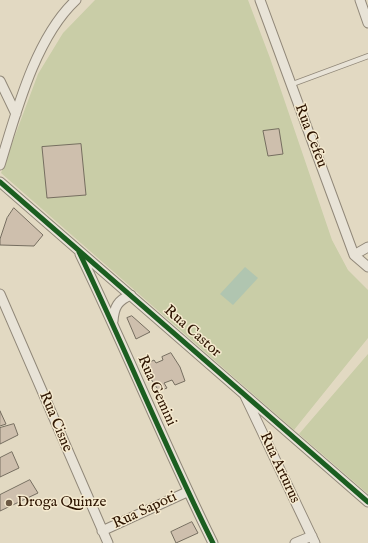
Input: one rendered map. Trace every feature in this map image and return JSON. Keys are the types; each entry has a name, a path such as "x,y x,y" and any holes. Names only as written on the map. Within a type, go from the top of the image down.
{"street":[{"path":"0,165 31,71 67,4 76,0"},
{"name":"Rua Cefeu","path":"260,0 290,86 354,255 368,267"},
{"path":"363,1 368,23"},
{"path":"0,81 16,114"},
{"name":"Rua Castor","path":"0,182 368,502"},
{"path":"354,255 368,247"},
{"name":"Rua Gemini","path":"78,249 113,323 187,492 213,543"},
{"path":"113,323 114,310 118,303 123,298 131,295"},
{"name":"Rua Cisne","path":"1,297 108,543"},
{"name":"Rua Arturus","path":"243,393 313,540"},
{"name":"Rua Sapoti","path":"102,531 187,492"},
{"path":"295,543 313,540"}],"lane":[{"path":"290,86 368,56"}],"shaded area":[{"path":"95,0 248,0 270,58 332,240 348,270 368,290 368,338 294,430 1,173 38,74 63,33"},
{"path":"245,267 258,278 233,305 220,294"},
{"path":"368,354 368,494 299,434"}],"building":[{"path":"279,129 283,154 268,156 263,131"},
{"path":"81,144 86,195 47,198 42,147"},
{"path":"14,208 43,235 34,246 0,245 0,239 7,218"},
{"path":"132,316 150,332 136,339 127,318"},
{"path":"171,353 180,367 185,381 175,385 172,380 164,383 167,388 159,391 151,379 146,364 154,360 156,363 163,360 162,357"},
{"path":"0,411 6,424 0,426"},
{"path":"14,424 18,435 0,444 0,428"},
{"path":"12,452 19,468 0,477 0,458"},
{"name":"Droga Quinze","path":"30,480 38,493 0,511 0,495"},
{"path":"192,522 198,533 176,543 171,532"}],"cycle path":[{"path":"0,182 368,502"},
{"path":"79,252 113,324 178,471 213,543"}],"place":[{"name":"Droga Quinze","path":"9,503"}]}
